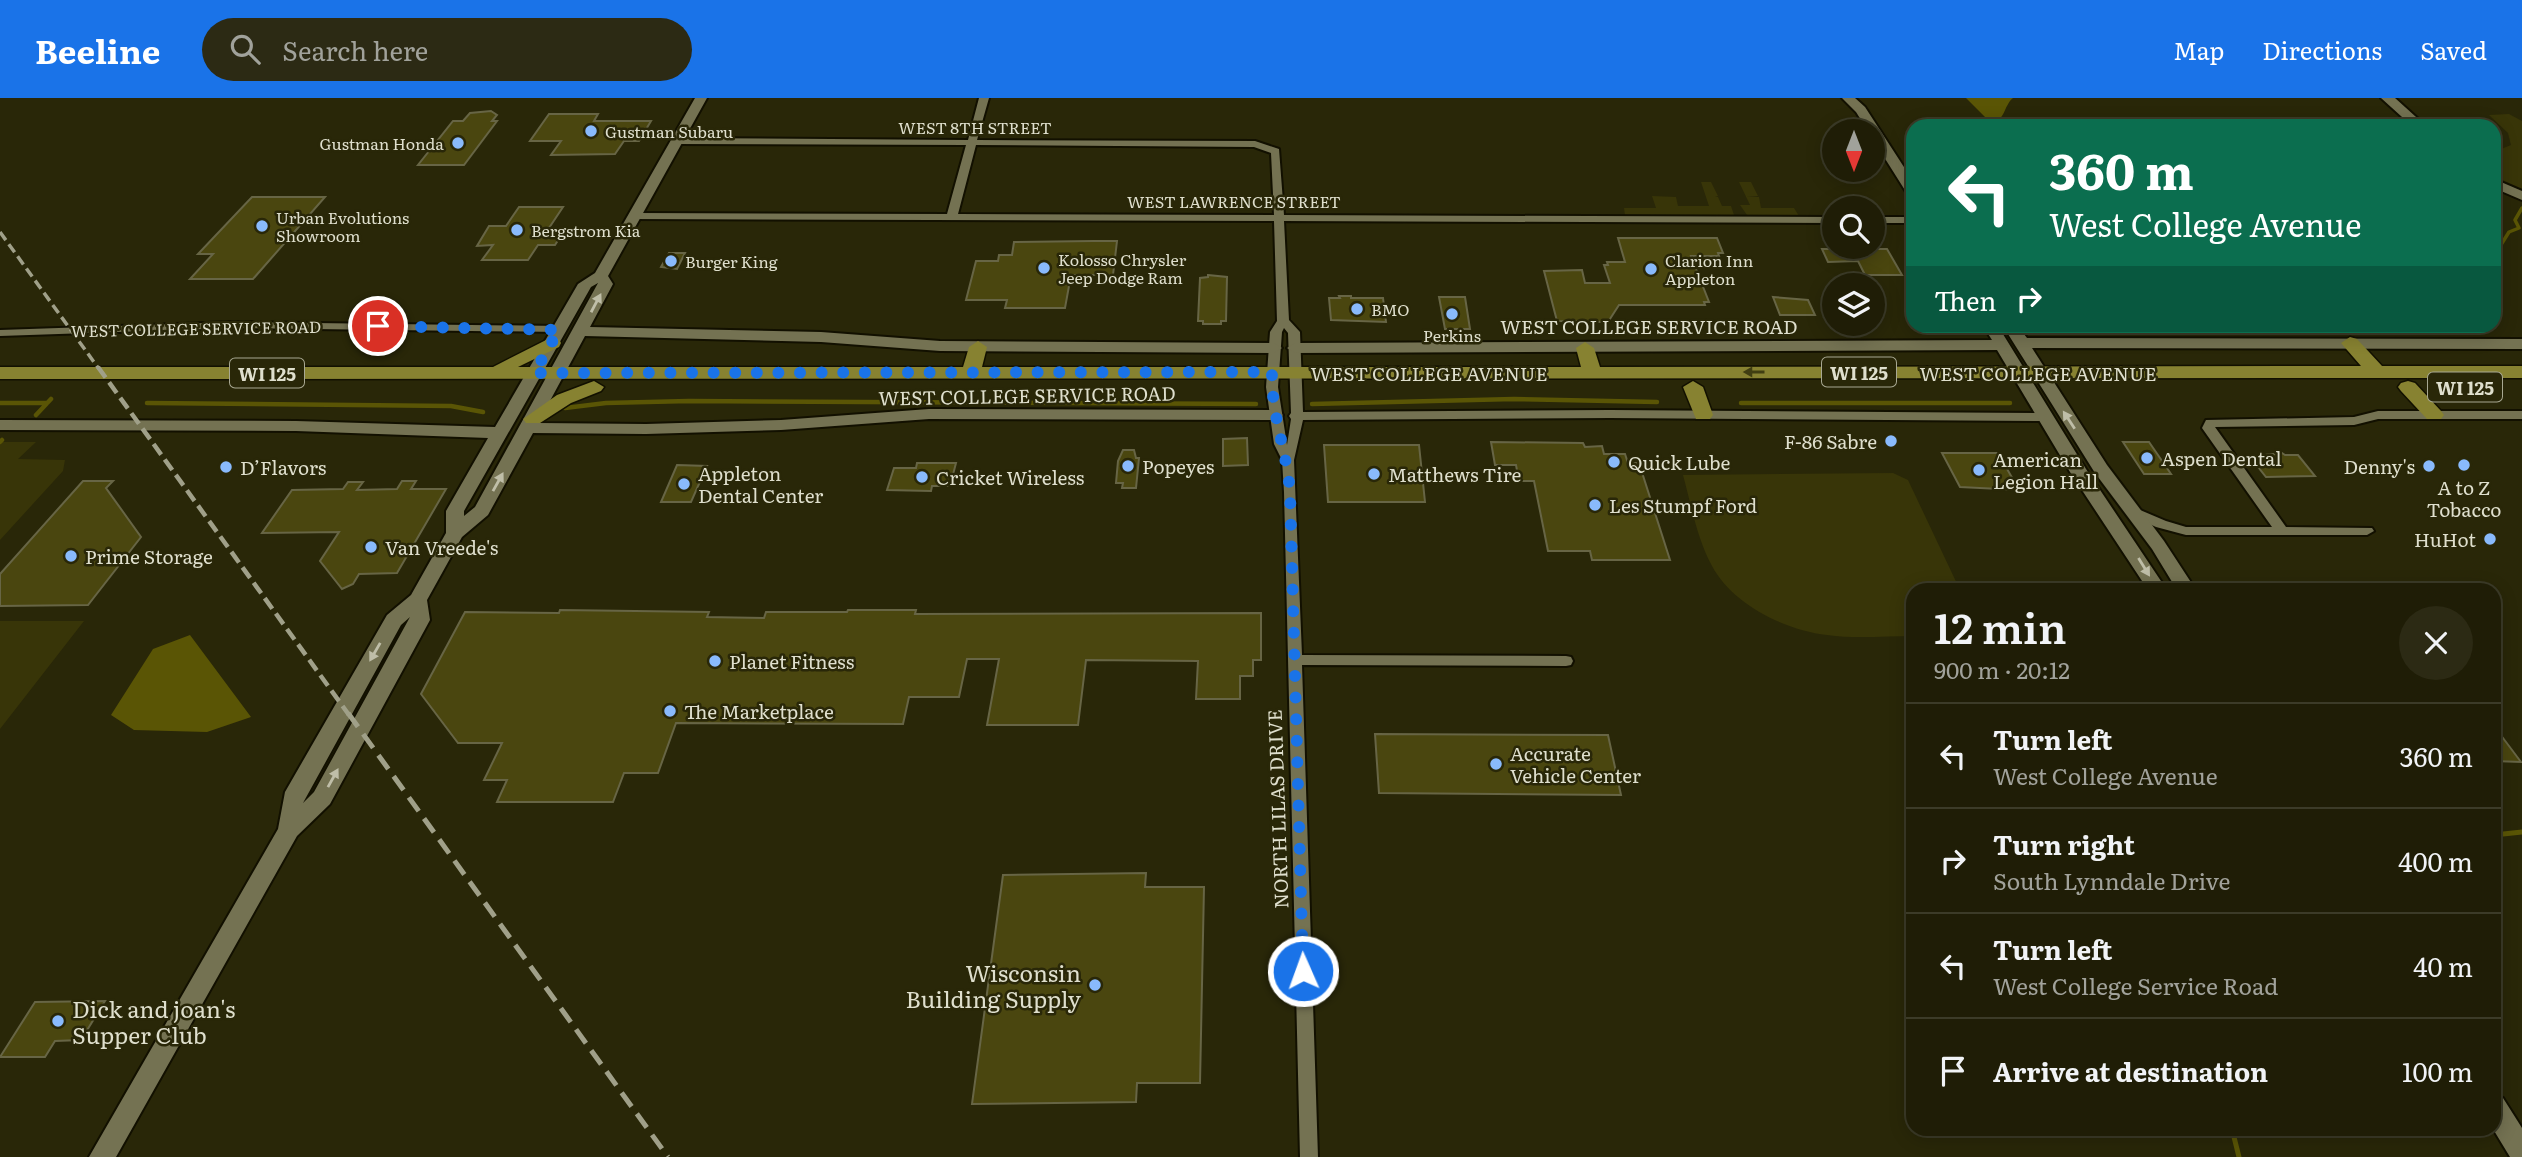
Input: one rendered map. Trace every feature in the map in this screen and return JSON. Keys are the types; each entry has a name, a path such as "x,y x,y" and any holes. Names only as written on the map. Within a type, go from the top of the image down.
{"main road":[{"path":"490,373 524,359 555,336"},
{"path":"2350,343 2377,372"},
{"path":"971,373 978,347"},
{"path":"1585,348 1592,373"},
{"name":"WEST COLLEGE AVENUE","path":"555,380 594,387 1272,380 1693,387 2377,372 2522,372"},
{"name":"WEST COLLEGE AVENUE","path":"0,373 490,373 530,380"},
{"name":"WEST COLLEGE AVENUE","path":"0,388 971,373 1272,380"},
{"name":"WEST COLLEGE AVENUE","path":"1295,380 1592,373 2522,387"},
{"path":"531,423 564,399 594,387"},
{"path":"1693,387 1703,415"},
{"path":"2408,387 2434,415"},
{"path":"2085,480 2105,494 2130,529 2151,536"},
{"path":"418,600 454,533"}],"street":[{"path":"454,533 455,511 585,284 601,276 701,98"},
{"path":"952,216 984,98"},
{"path":"1848,98 1861,104 1906,180"},
{"path":"2387,98 2412,119"},
{"name":"WEST 8TH STREET","path":"676,141 1255,144 1274,149 1278,154 1279,217"},
{"path":"2501,186 2522,196"},
{"name":"WEST LAWRENCE STREET","path":"635,216 1822,220"},
{"path":"1279,217 1283,321 1294,332 1295,348"},
{"path":"1885,220 1906,220"},
{"path":"454,533 482,511 606,284 601,276"},
{"name":"NORTH LILAS DRIVE","path":"1283,321 1276,332 1272,380 1280,444 1288,460 1310,1157"},
{"name":"WEST COLLEGE SERVICE ROAD","path":"0,333 235,325 555,336"},
{"path":"581,331 806,337 978,347 1274,348"},
{"path":"1995,333 2133,511 2182,583"},
{"path":"2016,333 2023,343 2044,416 2153,583"},
{"path":"2023,343 2522,344"},
{"name":"WEST COLLEGE SERVICE ROAD","path":"1295,348 2003,345"},
{"name":"NORTH LILAS DRIVE","path":"1288,460 1296,443 1295,348"},
{"name":"WEST COLLEGE SERVICE ROAD","path":"531,423 646,429 768,426 929,414 1275,415"},
{"path":"2282,531 2208,428 2210,423 2354,421 2378,415 2522,415"},
{"path":"1295,416 2044,416"},
{"path":"0,425 268,425 501,433"},
{"path":"2133,511 2161,524 2186,531"},
{"path":"2151,536 2186,531 2367,531"},
{"path":"102,1157 289,830 322,798 420,620 418,600"},
{"path":"1295,660 1566,662"},
{"path":"2501,1118 2522,1152"}],"shaded area":[{"path":"1966,98 2013,98 2002,117 1987,119"},
{"path":"2509,114 2522,121 2522,189 2501,179 2501,149 2511,145 2508,133 2501,126 2501,119 2493,119 2489,115"},
{"path":"1701,182 1711,182 1718,196 1715,196 1722,206 1731,206 1734,215 1625,215 1624,208 1656,208 1652,196 1676,197 1678,206 1709,206"},
{"path":"1739,182 1751,182 1758,196 1747,197 1759,197 1761,208 1794,208 1799,216 1747,215 1740,205 1750,205"},
{"path":"0,442 36,442 18,459 65,460 63,471 0,540"},
{"path":"1893,473 1908,480 1957,583 1906,583 1906,636 1848,637 1794,628 1747,604 1721,580 1702,544 1683,475"},
{"path":"0,621 84,621 0,729"},
{"path":"190,635 251,717 207,732 134,730 111,715 153,649"}],"building":[{"name":"Gustman Honda","path":"491,111 497,115 492,121 497,121 464,165 418,165 453,121 463,121 470,113"},
{"name":"Gustman Subaru","path":"549,114 598,114 594,121 651,121 639,141 624,141 615,154 551,155 561,141 530,141"},
{"name":"Urban Evolutions Showroom","path":"252,197 325,197 253,279 190,279 213,254 198,254"},
{"name":"Bergstrom Kia","path":"519,207 563,207 545,234 562,234 555,245 538,245 528,260 482,260 493,245 477,246 489,226 506,226"},
{"path":"1618,238 1717,238 1723,253 1718,253 1719,256 1691,256 1709,302 1704,302 1705,305 1619,305 1608,322 1557,321 1544,271 1582,270 1585,283 1610,283 1604,265 1608,265 1607,262 1625,262"},
{"name":"Kolosso Chrysler Jeep Dodge Ram","path":"1117,241 1113,275 1071,275 1065,308 1005,308 1007,300 966,300 976,261 998,261 999,255 1012,255 1014,242"},
{"path":"1887,249 1902,275 1864,273 1858,261 1828,262 1827,259 1885,259"},
{"path":"669,253 685,253 677,269 661,267"},
{"path":"1208,275 1227,277 1226,321 1221,321 1221,324 1203,324 1203,321 1198,321 1200,278"},
{"name":"BMO","path":"1339,296 1383,298 1386,322 1331,320 1329,298 1340,298"},
{"name":"Perkins","path":"1439,297 1465,297 1470,329 1445,329"},
{"path":"1773,297 1808,300 1815,315 1780,315"},
{"path":"1247,438 1248,465 1223,466 1223,439"},
{"name":"Les Stumpf Ford","path":"1491,442 1583,443 1585,447 1602,446 1604,454 1625,454 1628,463 1639,463 1670,560 1592,560 1590,551 1548,551 1534,481 1519,481 1516,465 1495,465"},
{"name":"Aspen Dental","path":"2123,442 2149,442 2171,474 2144,474"},
{"name":"Matthews Tire","path":"1324,445 1419,445 1425,502 1328,502"},
{"name":"Popeyes","path":"1123,450 1134,450 1136,458 1139,458 1136,488 1122,488 1123,483 1116,483 1118,461"},
{"name":"American Legion Hall","path":"1942,453 1998,453 2019,490 1960,487"},
{"path":"2264,455 2298,455 2315,476 2266,477 2251,458 2266,458"},
{"name":"Cricket Wireless","path":"917,463 956,463 950,486 932,486 931,491 887,490 894,468 916,468"},
{"name":"Appleton Dental Center","path":"677,465 707,466 691,502 661,502"},
{"name":"Prime Storage","path":"83,481 113,481 106,488 141,537 88,605 0,606 0,574"},
{"name":"Van Vreede's","path":"402,481 416,481 411,489 446,489 397,573 359,574 353,584 342,589 320,561 339,532 262,533 292,490 343,489 348,482 363,482 357,490 397,489"},
{"name":"The Marketplace","path":"560,610 709,612 707,617 764,618 766,612 848,610 916,610 915,614 1261,613 1261,660 1253,660 1253,676 1240,676 1240,699 1196,699 1198,661 1086,660 1078,725 987,725 999,659 967,659 959,697 909,697 903,724 676,723 658,773 624,773 613,802 497,802 507,780 484,780 502,743 458,743 421,694 465,612 559,613"},
{"name":"Accurate Vehicle Center","path":"1375,734 1608,735 1621,795 1379,793"},
{"path":"2501,735 2521,762 2501,761"},
{"name":"Wisconsin Building Supply","path":"1146,873 1145,887 1204,887 1200,1083 1137,1083 1136,1102 972,1104 1003,875"},
{"name":"Dick and joan's Supper Club","path":"105,1001 81,1040 55,1041 45,1057 0,1057 35,1002"}],"waterway":[{"path":"2501,245 2509,232 2519,228 2515,220 2522,208"},
{"path":"36,415 51,399"},
{"path":"1312,404 1514,399 1657,402"},
{"path":"565,408 606,403 689,401 1256,404"},
{"path":"0,403 47,403"},
{"path":"147,403 451,406 483,412"},
{"path":"1741,403 2010,403"},
{"path":"2501,834 2522,832"},
{"path":"2234,1136 2239,1157"}],"railway":[{"path":"0,232 99,369"},
{"path":"98,367 349,715"},
{"path":"348,713 668,1157"}],"place":[{"name":"Gustman Subaru","path":"591,131"},
{"name":"Gustman Honda","path":"458,143"},
{"name":"Urban Evolutions Showroom","path":"262,226"},
{"name":"Bergstrom Kia","path":"517,230"},
{"name":"Burger King","path":"671,261"},
{"name":"Kolosso Chrysler Jeep Dodge Ram","path":"1044,268"},
{"name":"Clarion Inn Appleton","path":"1651,269"},
{"name":"BMO","path":"1357,309"},
{"name":"Perkins","path":"1452,314"},
{"name":"F-86 Sabre","path":"1891,441"},
{"name":"Aspen Dental","path":"2147,458"},
{"name":"Quick Lube","path":"1614,462"},
{"name":"A to Z Tobacco","path":"2464,465"},
{"name":"Popeyes","path":"1128,466"},
{"name":"Denny's","path":"2429,466"},
{"name":"D’Flavors","path":"226,467"},
{"name":"American Legion Hall","path":"1979,470"},
{"name":"Matthews Tire","path":"1374,474"},
{"name":"Cricket Wireless","path":"922,477"},
{"name":"Appleton Dental Center","path":"684,484"},
{"name":"Les Stumpf Ford","path":"1595,505"},
{"name":"HuHot","path":"2490,539"},
{"name":"Van Vreede's","path":"371,547"},
{"name":"Prime Storage","path":"71,556"},
{"name":"Planet Fitness","path":"715,661"},
{"name":"The Marketplace","path":"670,711"},
{"name":"Accurate Vehicle Center","path":"1496,764"},
{"name":"Wisconsin Building Supply","path":"1095,985"},
{"name":"Dick and joan's Supper Club","path":"58,1021"}],"route":[{"path":"378,326 559,330 534,373 1272,372 1275,415 1280,444 1288,460 1290,492 1303,971"}]}
